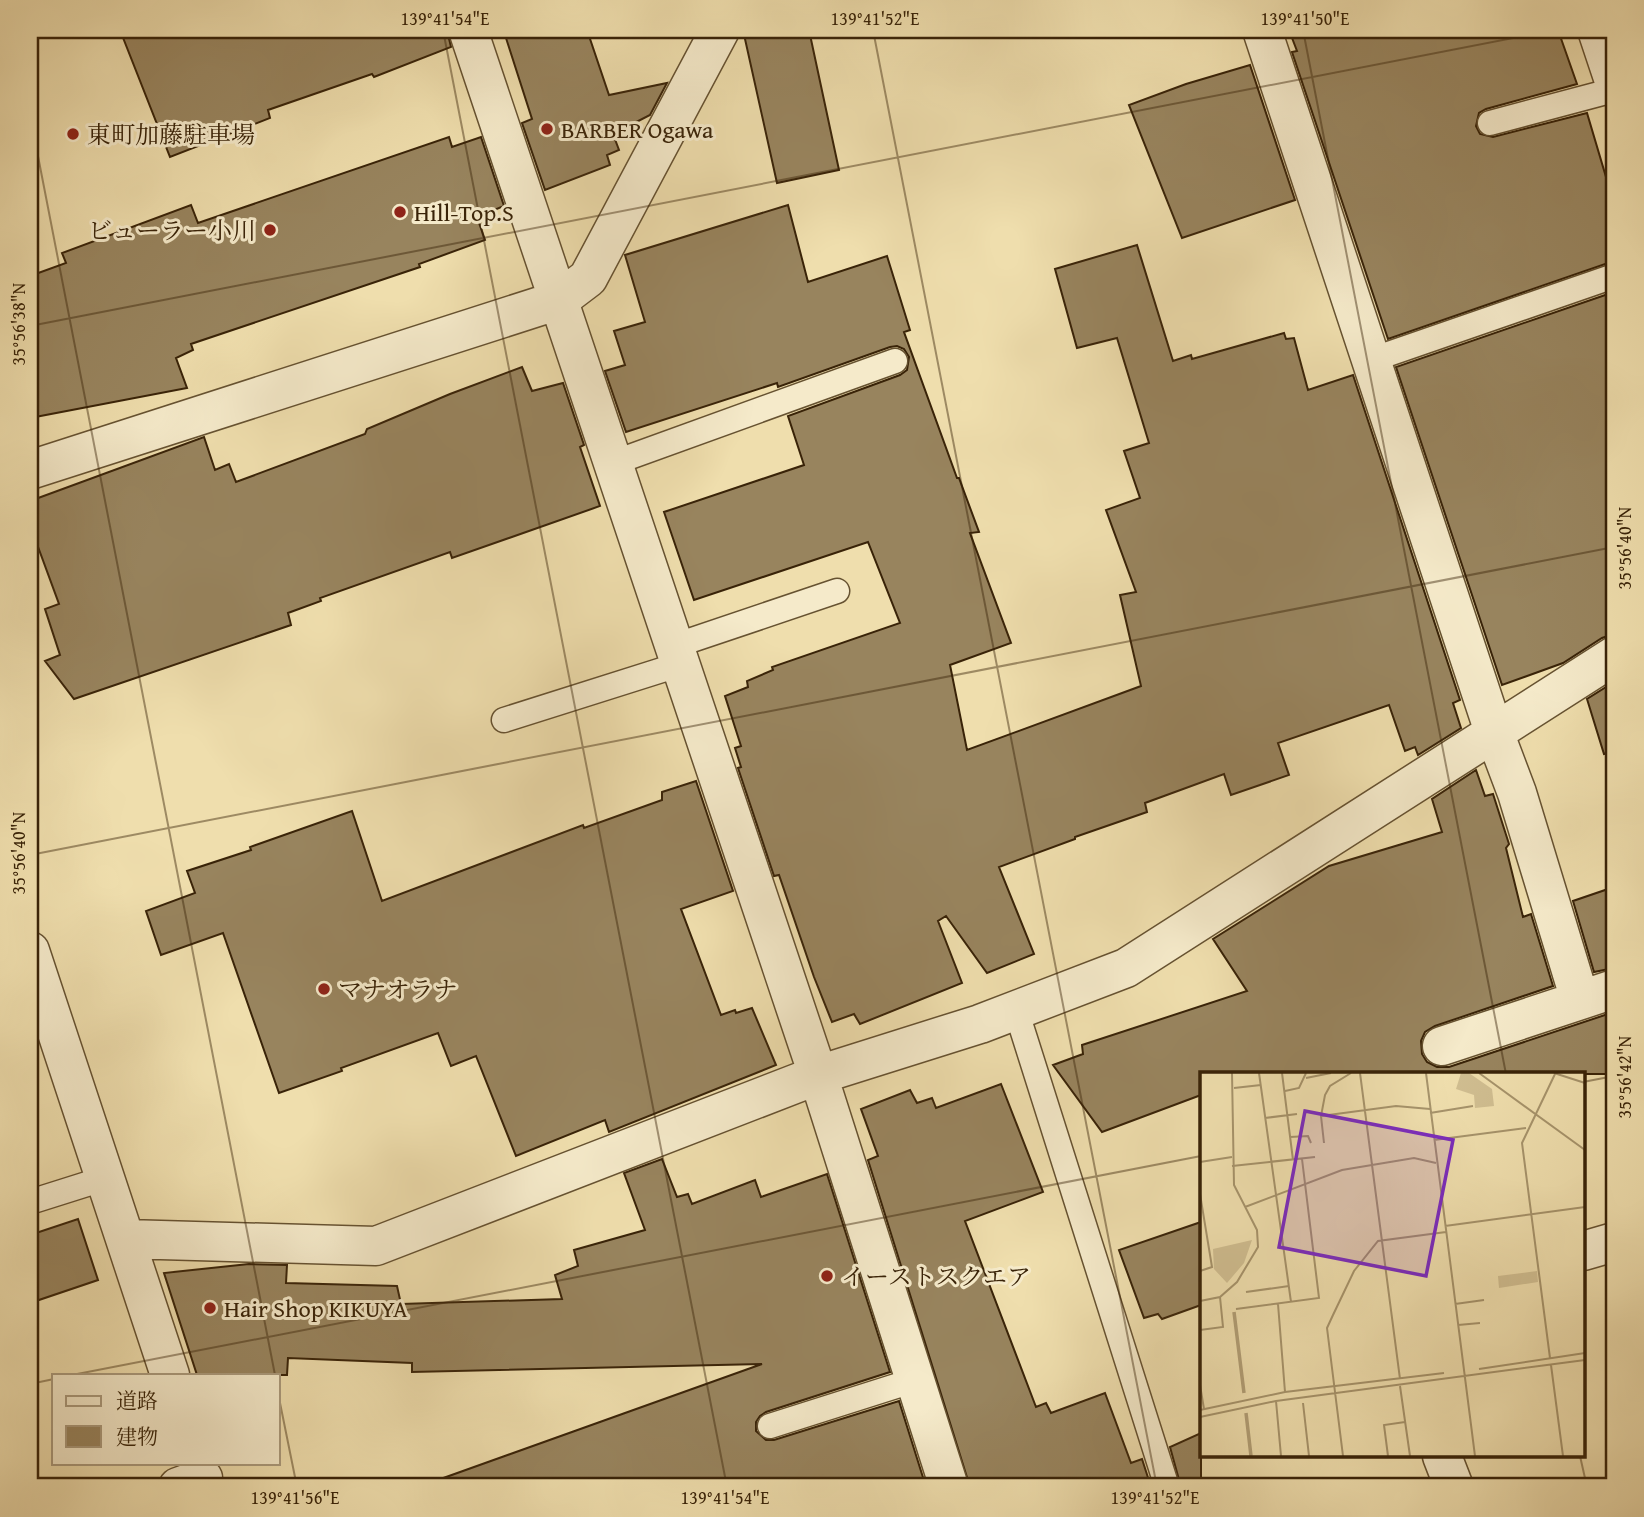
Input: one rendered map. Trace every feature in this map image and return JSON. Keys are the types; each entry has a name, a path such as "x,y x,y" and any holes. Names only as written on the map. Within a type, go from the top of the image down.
{"street":[{"path":"468,30 818,1075 949,1487"},
{"path":"30,470 559,300 588,278 720,30"},
{"path":"1262,30 1494,732 1597,995 1442,1046"},
{"path":"126,1239 376,1246 818,1075 1016,1010 1126,968 1614,656"},
{"path":"30,951 170,1374"},
{"path":"1584,1251 1614,1242"},
{"path":"1443,1458 1454,1487"}],"lane":[{"path":"1489,123 1614,90"},
{"path":"1371,360 1614,276"},
{"path":"613,463 895,361"},
{"path":"504,720 837,591"},
{"path":"1016,1010 1167,1487"},
{"path":"30,1202 106,1178"},
{"path":"770,1426 915,1380"}],"building":[{"path":"120,30 447,30 451,47 374,77 372,74 268,110 270,118 170,157"},
{"path":"533,30 587,30 609,95 667,83 650,115 613,134 619,150 607,155 610,165 545,190 522,123 532,119 506,38"},
{"path":"743,30 809,30 839,170 777,183"},
{"path":"1289,30 1558,30 1577,84 1486,109 1479,113 1476,126 1480,134 1493,137 1587,113 1614,204 1614,261 1388,339 1292,52 1297,51"},
{"path":"1250,65 1295,200 1182,238 1129,105"},
{"path":"449,137 452,147 481,137 504,206 477,217 485,240 419,264 420,267 191,344 193,350 176,358 187,388 30,418 30,276 66,263 62,253 191,205 198,223"},
{"path":"788,205 808,282 887,256 910,330 904,332 979,532 970,533 1011,643 950,665 967,750 1141,686 1120,595 1136,592 1106,510 1140,498 1124,451 1149,443 1117,338 1077,348 1055,269 1137,245 1173,361 1191,355 1192,359 1284,333 1286,339 1294,338 1308,390 1353,375 1460,700 1453,703 1461,728 1418,755 1415,747 1405,751 1389,705 1278,743 1289,775 1231,795 1224,774 1145,803 1147,812 999,867 1034,954 987,973 946,916 938,921 962,983 860,1024 854,1014 832,1022 779,875 774,876 738,768 741,767 735,748 741,746 725,696 748,687 747,681 773,670 772,667 900,623 868,542 694,600 664,512 804,465 788,416 900,375 907,370 909,357 904,349 890,347 778,387 777,383 626,432 605,371 625,365 614,331 645,322 625,255"},
{"path":"1614,292 1614,634 1602,638 1563,663 1502,685 1396,367"},
{"path":"522,367 532,391 563,383 584,445 580,447 600,506 452,558 450,552 320,598 321,601 288,613 291,625 74,699 45,661 60,655 45,609 59,604 30,525 30,501 204,437 215,470 229,464 236,482 365,434 367,429"},
{"path":"1614,682 1614,752 1604,754 1587,699"},
{"path":"1476,770 1485,796 1493,794 1509,844 1506,848 1523,917 1531,914 1553,986 1435,1026 1425,1032 1421,1041 1422,1054 1427,1062 1437,1067 1449,1067 1614,1012 1614,1074 1200,1072 1200,1095 1102,1132 1053,1065 1083,1054 1082,1045 1247,991 1213,939 1329,866 1442,832 1432,799"},
{"path":"696,781 733,891 681,909 721,1015 752,1008 776,1065 609,1132 605,1120 516,1156 476,1056 451,1066 438,1033 279,1093 223,933 161,955 146,911 195,893 187,871 251,850 250,847 352,811 382,901 583,825 584,828 662,800 662,792"},
{"path":"1614,887 1614,968 1594,972 1573,901"},
{"path":"1001,1084 1043,1192 965,1221 1036,1407 1046,1403 1051,1413 1105,1393 1131,1463 1142,1459 1151,1487 970,1487 868,1160 878,1156 861,1109 910,1090 917,1103 932,1098 936,1108"},
{"path":"662,1159 677,1197 688,1194 692,1204 755,1180 761,1197 827,1174 890,1372 766,1412 756,1422 756,1431 766,1440 774,1440 899,1401 926,1487 436,1487 435,1481 762,1364 412,1372 412,1363 288,1358 287,1375 197,1374 164,1273 249,1264 287,1265 286,1283 397,1286 401,1304 562,1299 555,1275 578,1266 574,1250 645,1230 624,1173"},
{"path":"78,1219 98,1280 30,1303 30,1235"},
{"path":"1200,1222 1200,1305 1162,1319 1158,1314 1144,1318 1119,1250"},
{"path":"1200,1433 1201,1487 1181,1487 1170,1447"}],"place":[{"name":"BARBER Ogawa","path":"547,129"},
{"name":"東町加藤駐車場","path":"73,134"},
{"name":"Hill-Top.S","path":"400,212"},
{"name":"ビューラー小川","path":"270,230"},
{"name":"マナオラナ","path":"324,989"},
{"name":"イーストスクエア","path":"827,1276"},
{"name":"Hair Shop KIKUYA","path":"210,1308"}]}
